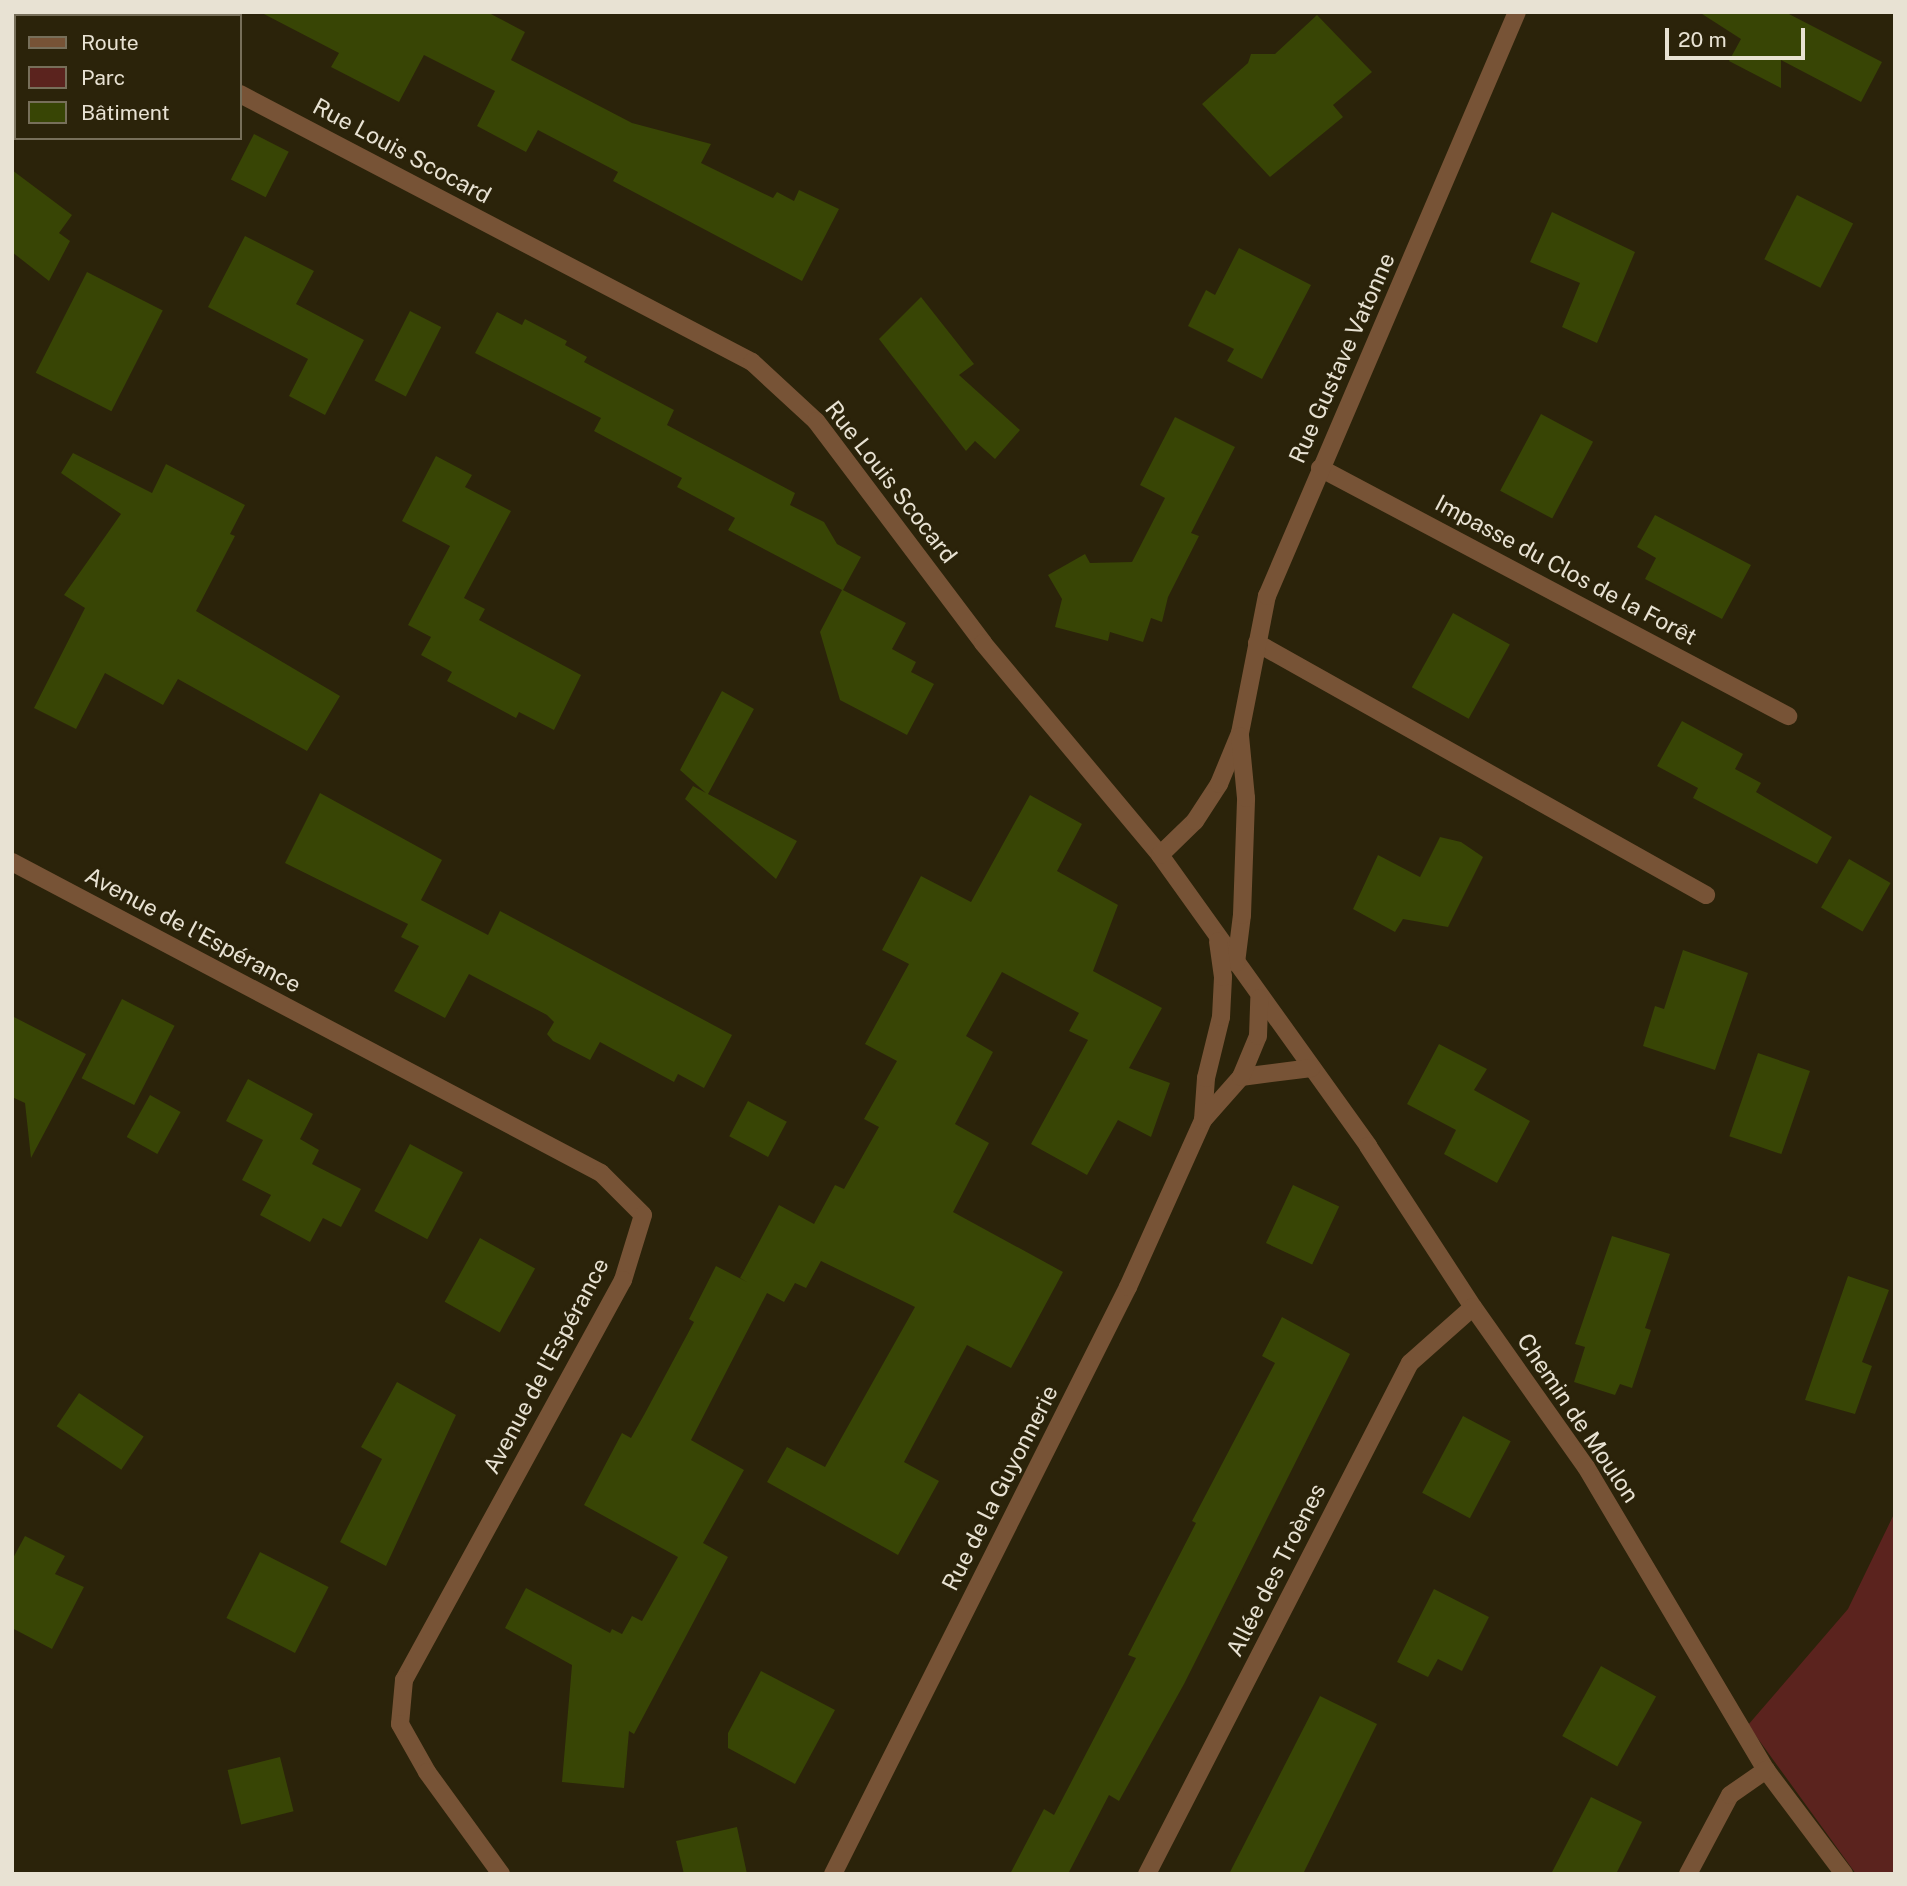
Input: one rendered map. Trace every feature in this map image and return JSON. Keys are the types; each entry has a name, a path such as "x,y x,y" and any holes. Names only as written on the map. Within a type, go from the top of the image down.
{"street":[{"name":"Rue Gustave Vatonne","path":"1160,855 1201,812 1219,784 1240,733 1267,596 1320,468 1373,356 1517,12"},
{"name":"Rue Louis Scocard","path":"242,95 752,362 816,421 983,643 1160,855 1259,996"},
{"name":"Impasse du Clos de la Forêt","path":"1320,468 1788,716"},
{"path":"1257,643 1706,895"},
{"name":"Rue Gustave Vatonne","path":"1236,963 1246,798 1240,733"},
{"name":"Avenue de l'Espérance","path":"12,862 601,1173 643,1215 623,1280 404,1680 400,1724 426,1772 501,1874"},
{"name":"Rue de la Guyonnerie","path":"1203,1120 1206,1078 1221,1017 1223,977 1217,934"},
{"name":"Rue de la Guyonnerie","path":"833,1874 1128,1287 1203,1120 1241,1077 1258,1037 1259,996"},
{"name":"Chemin de Moulon","path":"1259,996 1586,1467 1766,1770 1844,1874"},
{"path":"1241,1077 1311,1068"},
{"name":"Allée des Troènes","path":"1147,1874 1410,1363 1473,1307"},
{"path":"1688,1874 1730,1795 1766,1770"}],"green space":[{"path":"1895,1512 1895,1874 1856,1874 1748,1725 1848,1609"}],"building":[{"path":"260,12 487,12 525,32 511,60 632,123 711,144 701,163 773,198 777,192 794,201 799,190 839,209 802,281 613,181 618,172 538,130 526,152 477,126 495,91 424,55 399,102 331,67 339,53"},
{"path":"1699,12 1785,12 1882,62 1861,102 1781,60 1781,88 1729,61 1741,39"},
{"path":"1317,15 1372,72 1333,105 1343,117 1270,177 1202,104 1248,63 1251,54 1275,54"},
{"path":"254,134 289,152 266,197 231,179"},
{"path":"12,170 72,215 59,233 70,241 49,281 12,252"},
{"path":"1797,195 1853,224 1820,288 1764,259"},
{"path":"1552,212 1635,252 1597,343 1562,327 1580,283 1530,262"},
{"path":"245,236 314,271 296,304 364,340 325,415 289,396 308,359 208,307"},
{"path":"1239,248 1311,285 1262,379 1227,361 1234,349 1188,326 1206,290 1215,295"},
{"path":"87,272 163,311 111,411 36,373"},
{"path":"921,297 974,364 959,375 1020,430 995,459 975,441 966,451 879,339"},
{"path":"410,311 441,327 406,396 375,380"},
{"path":"497,312 522,325 525,319 567,341 565,345 587,357 584,362 674,410 667,425 795,493 790,505 824,522 837,544 861,557 843,590 906,623 892,649 916,662 911,672 934,684 907,735 840,700 820,632 842,590 728,530 735,518 677,487 682,478 594,431 601,418 475,353"},
{"path":"1541,414 1593,442 1552,519 1500,491"},
{"path":"1175,417 1235,447 1191,533 1199,536 1168,597 1162,622 1151,618 1143,642 1110,632 1108,641 1055,627 1062,599 1048,575 1085,554 1090,563 1132,562 1165,498 1140,485"},
{"path":"73,453 152,493 166,464 245,505 230,534 235,536 196,611 340,696 307,751 178,679 163,705 105,673 76,729 34,708 85,608 64,595 121,514 61,473"},
{"path":"436,456 472,475 465,487 511,511 464,598 485,609 479,620 581,675 554,730 519,712 516,718 447,681 452,672 421,655 431,637 408,625 450,546 402,521"},
{"path":"1655,515 1751,565 1722,619 1645,579 1656,558 1637,547"},
{"path":"1453,613 1510,645 1469,719 1412,687"},
{"path":"722,691 754,709 708,794 797,841 776,879 685,799 693,786 706,793 680,770"},
{"path":"1682,721 1743,754 1735,769 1761,783 1756,792 1832,837 1817,864 1693,798 1698,788 1657,766"},
{"path":"320,793 442,860 421,900 488,935 500,911 732,1035 704,1088 678,1074 674,1082 600,1042 590,1060 553,1041 547,1034 554,1022 547,1015 469,974 445,1018 394,991 419,946 401,937 408,924 285,863"},
{"path":"1030,795 1082,824 1057,871 1118,905 1093,971 1162,1008 1129,1068 1170,1083 1151,1137 1118,1120 1087,1175 1031,1144 1088,1040 1069,1031 1079,1013 1002,972 966,1036 993,1052 955,1124 989,1143 953,1212 1063,1272 1027,1339 1011,1368 967,1345 904,1462 939,1481 898,1555 767,1482 787,1447 825,1467 915,1307 821,1261 806,1288 795,1283 784,1302 767,1293 691,1440 744,1470 703,1543 728,1557 634,1734 629,1731 624,1788 562,1782 572,1665 505,1628 526,1588 610,1633 612,1629 622,1634 632,1616 642,1621 678,1557 584,1505 622,1433 631,1438 644,1415 694,1322 689,1319 716,1266 747,1282 740,1278 779,1205 814,1224 835,1185 844,1189 879,1127 864,1119 897,1061 865,1044 909,964 882,950 921,876 971,902"},
{"path":"1440,837 1461,842 1483,857 1448,927 1403,919 1395,932 1353,909 1378,855 1420,877"},
{"path":"1849,859 1891,883 1863,931 1821,907"},
{"path":"1683,950 1748,973 1715,1070 1643,1046 1655,1006 1664,1009"},
{"path":"122,999 175,1026 134,1105 82,1078"},
{"path":"12,1016 86,1054 31,1158 25,1103 12,1097"},
{"path":"1439,1044 1487,1069 1474,1090 1530,1121 1497,1183 1444,1154 1456,1130 1407,1104"},
{"path":"1758,1053 1810,1071 1781,1154 1729,1136"},
{"path":"248,1079 313,1114 300,1139 319,1150 312,1164 361,1189 341,1227 323,1218 310,1242 260,1215 271,1195 242,1180 263,1140 226,1121"},
{"path":"150,1095 181,1112 157,1154 127,1137"},
{"path":"748,1101 787,1122 768,1157 729,1136"},
{"path":"410,1144 463,1172 427,1239 374,1211"},
{"path":"1293,1185 1339,1207 1312,1265 1266,1243"},
{"path":"1612,1236 1670,1254 1645,1328 1651,1330 1632,1388 1620,1384 1615,1395 1574,1382 1585,1347 1575,1344"},
{"path":"480,1238 535,1269 500,1332 445,1302"},
{"path":"1848,1276 1889,1290 1862,1362 1872,1366 1855,1414 1805,1400"},
{"path":"1282,1317 1350,1354 1184,1684 1119,1801 1109,1795 1068,1874 1010,1874 1044,1809 1054,1815 1136,1658 1128,1655 1196,1523 1192,1521 1275,1363 1262,1356"},
{"path":"397,1382 456,1415 386,1566 340,1542 382,1459 361,1447"},
{"path":"79,1393 144,1437 121,1470 57,1426"},
{"path":"1463,1416 1511,1441 1470,1518 1422,1493"},
{"path":"25,1536 65,1556 55,1574 84,1587 52,1649 12,1628 12,1560"},
{"path":"260,1552 329,1587 295,1653 226,1618"},
{"path":"1434,1589 1489,1617 1462,1671 1438,1659 1428,1677 1397,1662"},
{"path":"1601,1666 1656,1697 1617,1767 1562,1736"},
{"path":"761,1671 835,1710 795,1784 728,1748 728,1733"},
{"path":"1320,1696 1377,1724 1303,1874 1229,1874"},
{"path":"280,1757 294,1811 241,1824 228,1770"},
{"path":"1591,1797 1642,1822 1616,1874 1551,1874"},
{"path":"737,1827 747,1874 684,1874 676,1841"}]}
